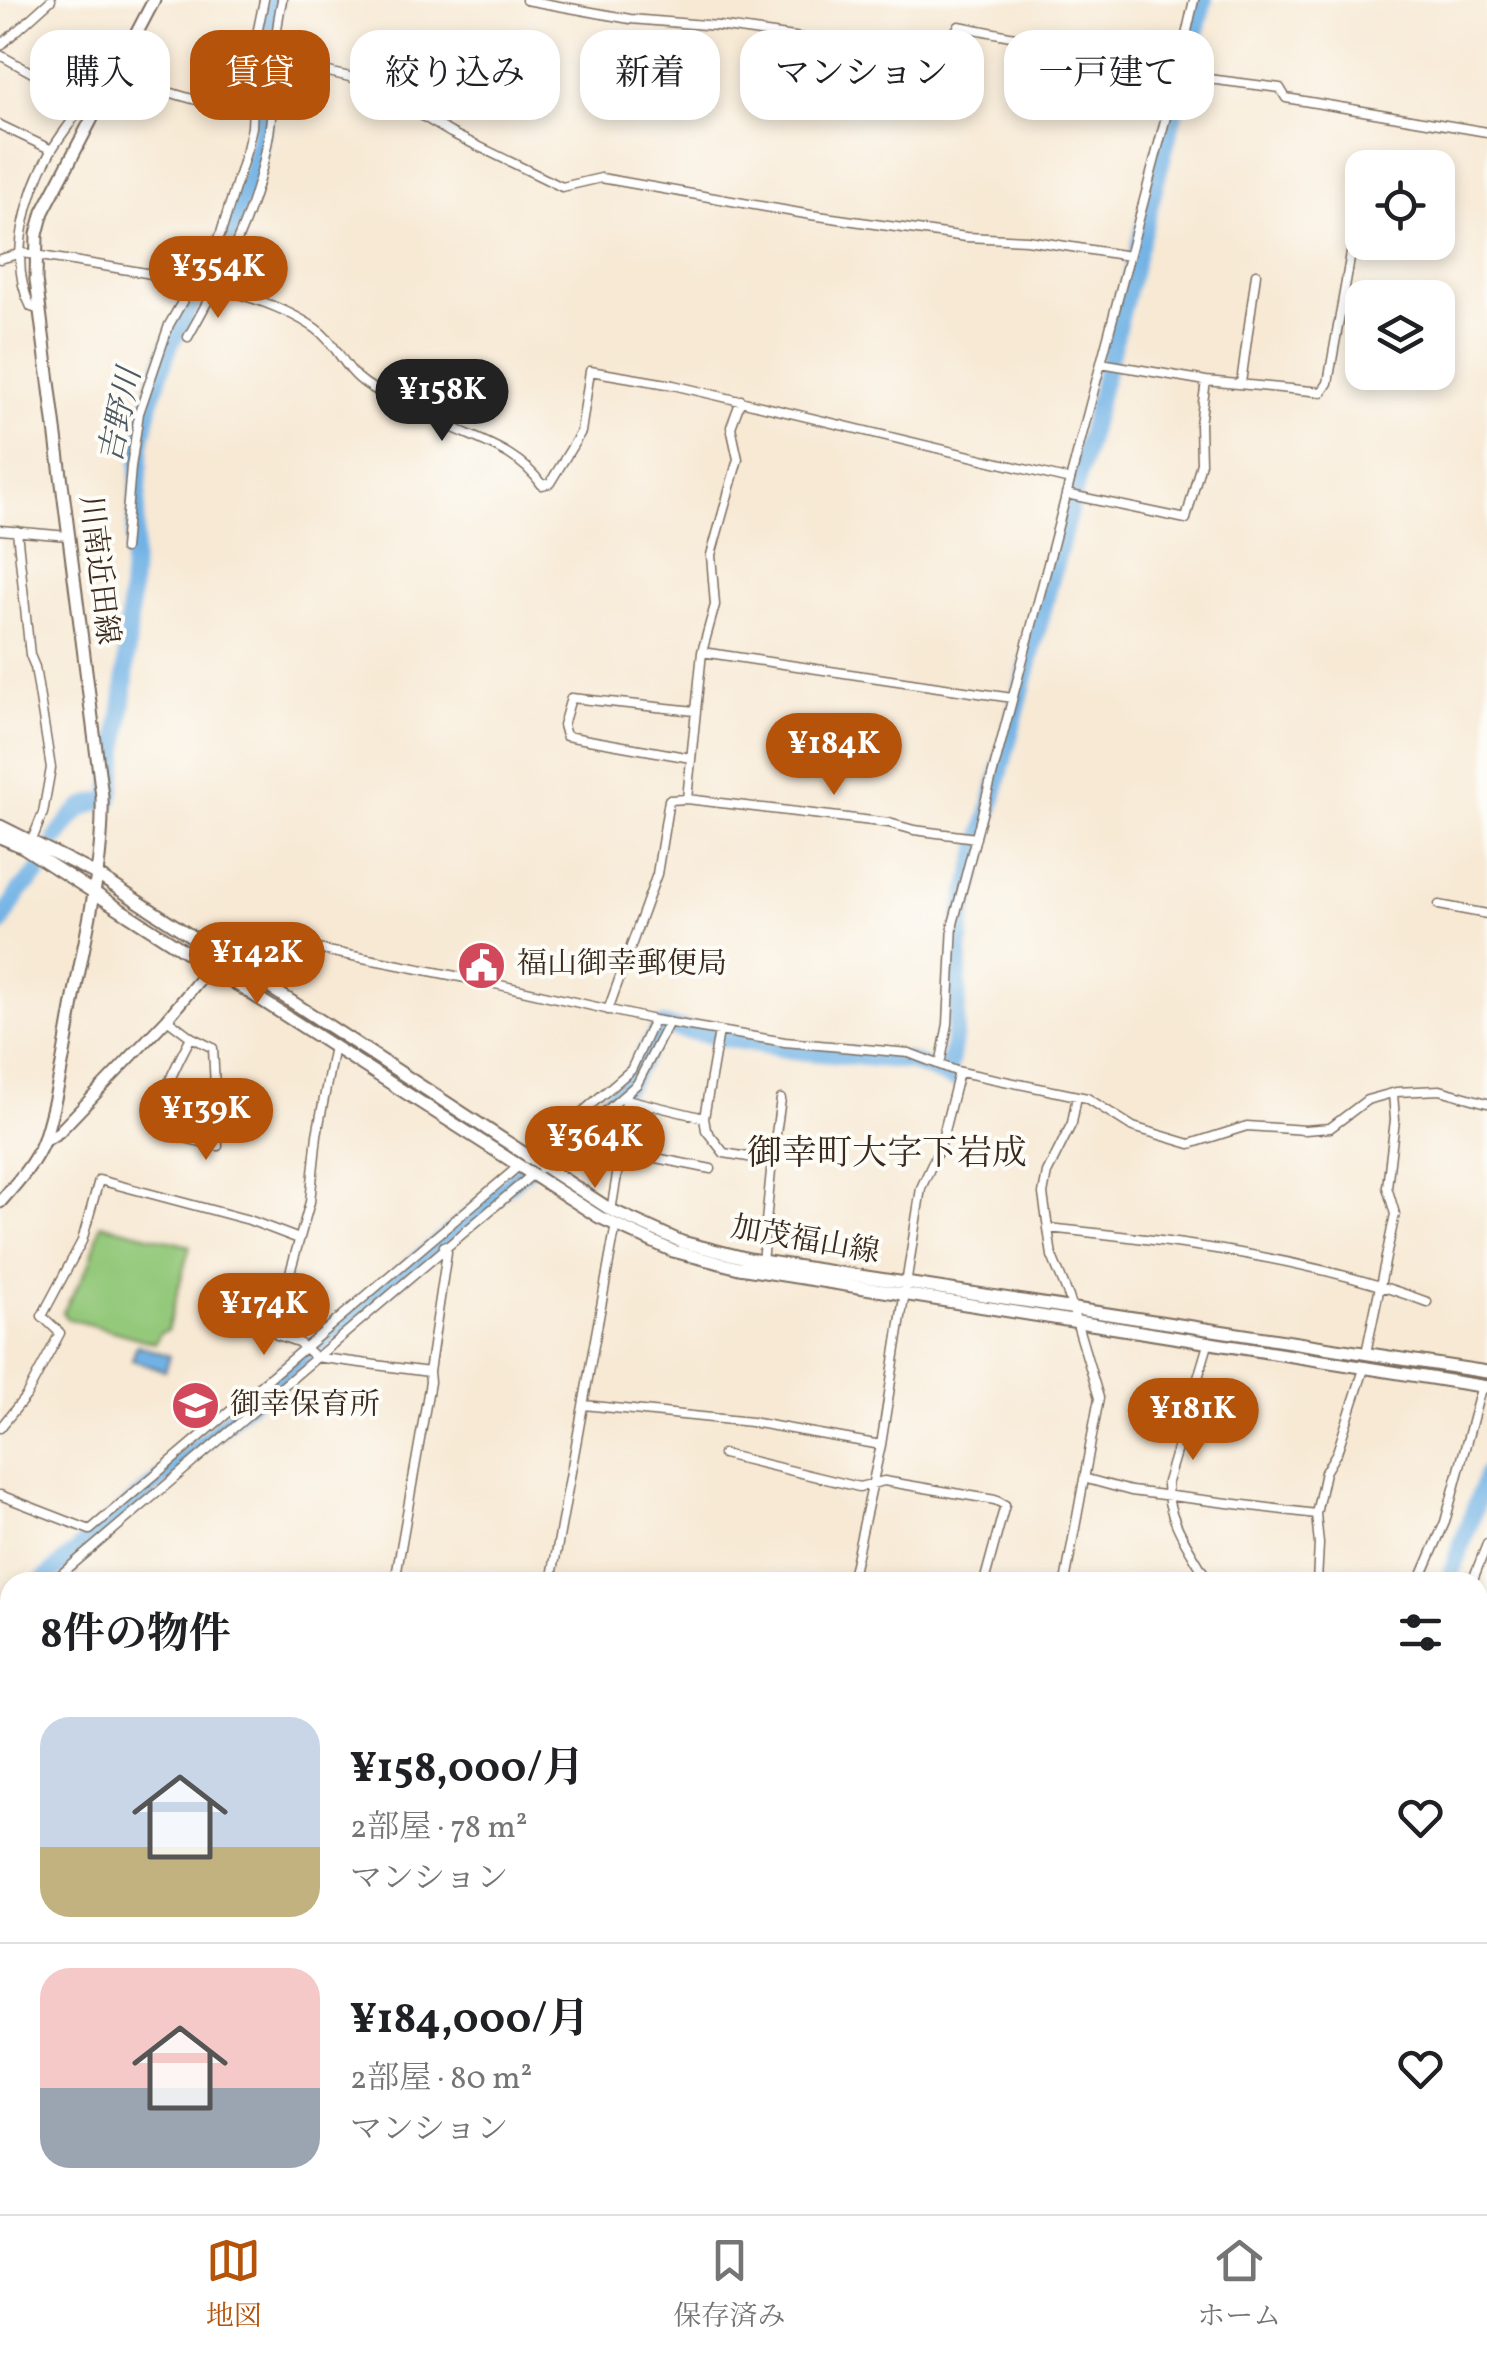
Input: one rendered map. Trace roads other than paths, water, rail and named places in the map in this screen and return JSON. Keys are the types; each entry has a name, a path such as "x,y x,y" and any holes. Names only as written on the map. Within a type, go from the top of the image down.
{"main road":[{"name":"川南近田線","path":"138,30 154,0"},
{"name":"川南近田線","path":"91,120 43,212 36,255 102,801 96,874"},
{"name":"加茂福山線","path":"0,826 96,874 334,1046 530,1166 611,1210 682,1242 761,1266"},
{"name":"加茂福山線","path":"0,838 214,962 617,1226 673,1251 1365,1360 1484,1386"},
{"path":"0,1202 43,1142 96,874"},
{"name":"加茂福山線","path":"1073,1315 1208,1342 1486,1370"}],"street":[{"path":"0,46 51,0"},
{"path":"258,30 264,0"},
{"path":"277,30 282,0"},
{"path":"526,0 630,19 718,26 936,57 959,26 1004,36"},
{"path":"1189,30 1194,0"},
{"path":"0,55 30,72"},
{"path":"330,72 362,80 450,134 562,187 601,178 811,215 1129,256"},
{"path":"1214,79 1280,88 1286,98 1487,132"},
{"path":"40,310 31,307 28,300 22,253 31,192 72,120"},
{"path":"124,549 130,467 139,413 170,326 221,233 253,120"},
{"path":"188,337 216,288 244,223 267,148 270,120"},
{"path":"853,1572 881,1445 921,1188 945,1131 953,924 1066,494 1107,364 1129,256 1168,120"},
{"path":"0,125 52,150"},
{"path":"0,259 22,253 36,255 195,283 252,298 325,335 364,383 498,446 542,486 550,483 581,432 590,372 741,400 1070,480"},
{"path":"1107,364 1206,381 1322,392 1328,383 1350,260"},
{"path":"1242,383 1256,274"},
{"path":"1066,494 1186,519 1200,463 1206,381"},
{"path":"687,799 702,652 715,605 711,556 738,459 731,427 741,400"},
{"path":"0,530 68,536"},
{"path":"17,531 30,655 36,667 51,768 43,813 32,840"},
{"path":"702,652 1012,698"},
{"path":"691,758 566,736 563,725 571,698 695,711"},
{"path":"608,1010 657,874 669,800 889,823 976,838"},
{"path":"1439,905 1487,914"},
{"path":"43,1142 59,1132 166,1020 214,962 236,942 261,938 668,1025 785,1042 909,1053 949,1068 1088,1098 1133,1127 1190,1144 1246,1126 1330,1128 1367,1100 1393,1093 1440,1090 1487,1102"},
{"path":"166,1020 213,1048 218,1146 167,1134 160,1127 160,1110 172,1074 192,1037"},
{"path":"553,1572 617,1226 611,1210 620,1151 623,1091 654,1020"},
{"path":"63,1572 309,1352 530,1166 637,1084 668,1025"},
{"path":"719,1034 704,1118 706,1130 724,1152 772,1161"},
{"path":"334,1046 317,1135 310,1202 274,1329 276,1335 309,1352 428,1372"},
{"path":"0,1495 90,1530 444,1246 530,1166 623,1091"},
{"path":"623,1091 704,1118"},
{"path":"1318,1572 1320,1544 1316,1514 1325,1472 1337,1452 1365,1360 1394,1214 1387,1187 1396,1120 1393,1093"},
{"path":"1067,1572 1099,1398 1052,1256 1043,1194 1047,1173 1069,1132 1077,1096"},
{"path":"761,1266 782,1099"},
{"path":"620,1151 710,1169"},
{"path":"0,1428 26,1396 60,1334 42,1316 82,1241 99,1180 249,1220 299,1239"},
{"path":"1048,1228 1146,1239 1296,1265 1380,1284 1427,1302"},
{"path":"397,1572 430,1382 428,1372 447,1252 444,1246"},
{"path":"1203,1572 1172,1515 1166,1495 1208,1342"},
{"path":"1423,1572 1445,1522 1486,1370"},
{"path":"584,1406 751,1422 881,1445"},
{"path":"723,1454 859,1487 884,1481 995,1500 1006,1505 987,1572"},
{"path":"1087,1479 1131,1491 1316,1514"},
{"path":"1476,1572 1487,1544"}],"water":[{"path":"137,1345 170,1356 165,1371 132,1360"}],"waterway":[{"name":"吉野川","path":"57,838 78,812 109,800 111,795 124,693 141,443 169,346 228,241 250,174 262,128 264,48 275,0"},
{"path":"946,1076 955,1035 964,908 1204,0"},
{"name":"吉野川","path":"0,924 19,892 40,871"},
{"path":"53,1572 626,1086 661,1026 796,1051 909,1061 954,1079"},
{"path":"1452,1572 1487,1474"}],"place":[{"name":"福山御幸郵便局","path":"482,965"},
{"name":"御幸保育所","path":"195,1406"}],"district":[{"name":"御幸町大字下岩成","path":"887,1155"}]}
